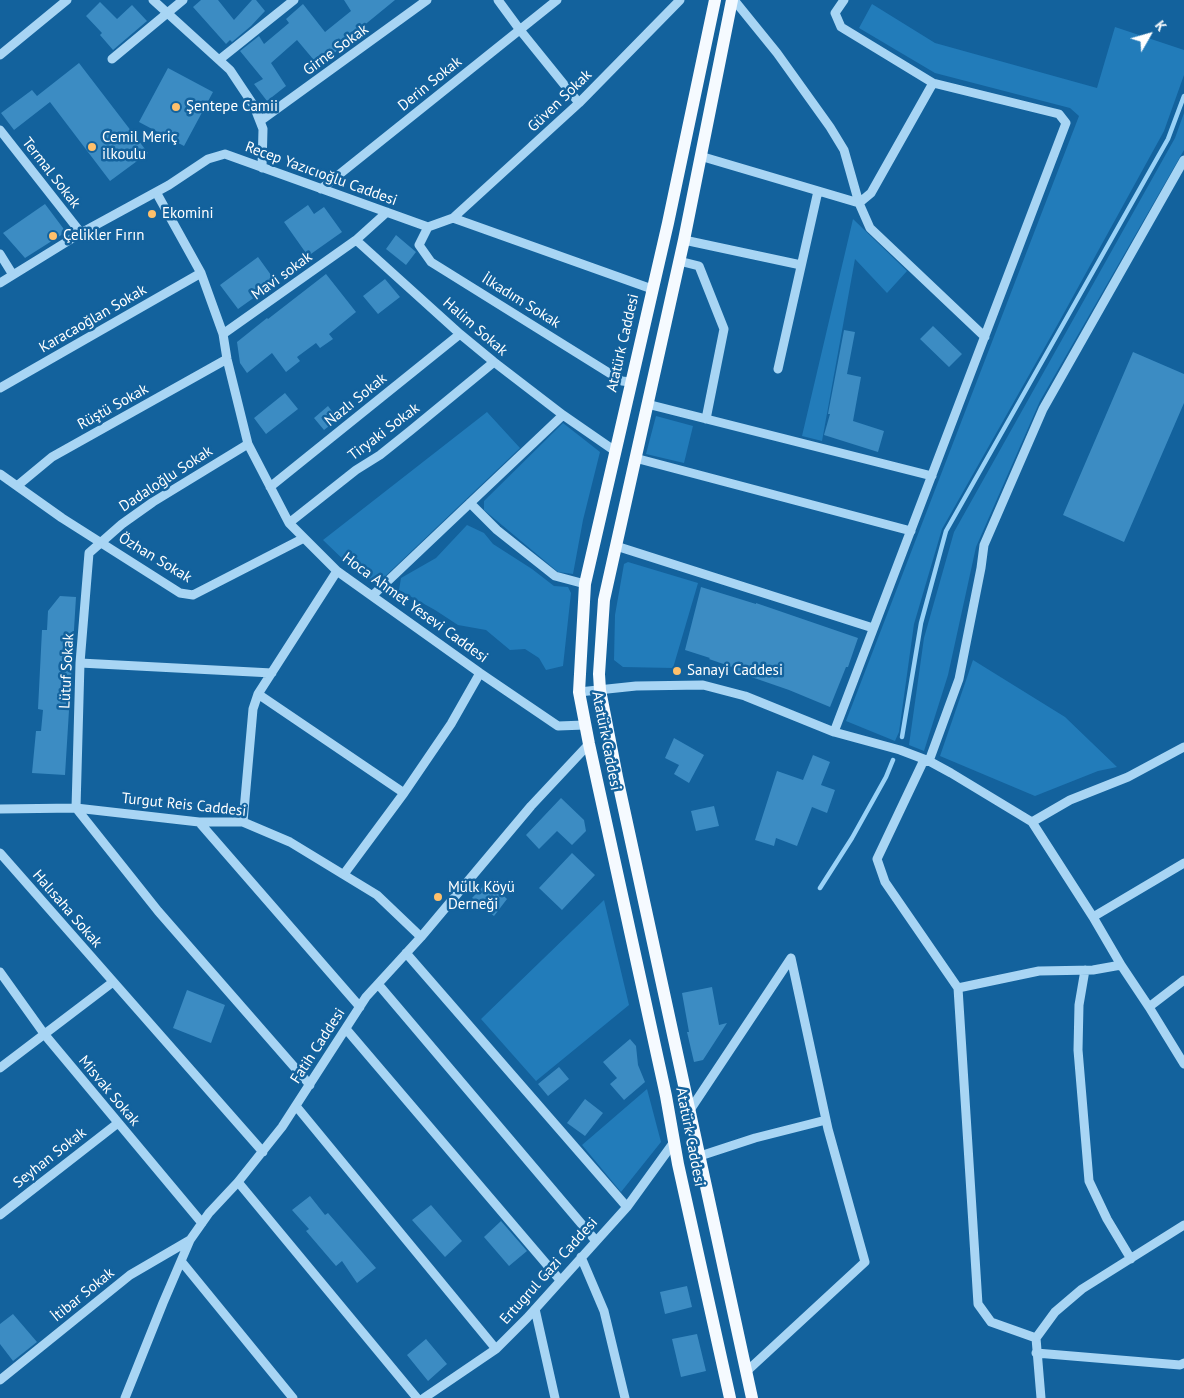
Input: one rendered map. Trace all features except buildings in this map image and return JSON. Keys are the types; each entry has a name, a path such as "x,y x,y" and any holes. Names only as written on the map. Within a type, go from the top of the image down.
{"main road":[{"name":"Atatürk Caddesi","path":"715,0 585,584 579,692 730,1398"},
{"path":"733,0 684,240 604,600 600,690 619,786 752,1398"}],"street":[{"path":"0,55 67,0"},
{"path":"153,0 230,70 250,99 263,129 262,168"},
{"path":"112,59 183,0"},
{"path":"219,60 294,0"},
{"name":"Girne Sokak","path":"260,121 427,0"},
{"path":"498,0 579,103"},
{"name":"Derin Sokak","path":"321,188 557,0"},
{"name":"Güven Sokak","path":"453,218 579,103 680,0"},
{"path":"733,0 777,53 830,127 844,150 859,203 870,228 985,337"},
{"path":"834,732 1066,123 1059,114 933,83 841,27 835,13 844,0"},
{"path":"859,203 871,193 933,83"},
{"name":"Termal Sokak","path":"0,130 81,234"},
{"name":"Recep Yazıcıoğlu Caddesi","path":"0,283 81,234 169,185 208,159 225,154 428,227"},
{"path":"700,156 859,203"},
{"path":"1036,1338 991,1322 978,1304 958,988 885,882 877,859 924,762 928,761 958,679 982,568 984,545 1043,409 1184,160"},
{"path":"778,369 818,191"},
{"name":"Hoca Ahmet Yesevi Caddesi","path":"156,192 201,274 224,334 227,359 248,444 290,523 338,571 480,673 558,726 585,725"},
{"path":"356,240 387,212"},
{"path":"428,227 453,218 652,289"},
{"name":"İlkadım Sokak","path":"428,227 419,245 431,262 622,381 631,382"},
{"name":"Halim Sokak","path":"356,240 460,334 494,362 563,415 615,451"},
{"name":"Mavi sokak","path":"224,334 356,240"},
{"path":"684,240 801,265"},
{"path":"0,254 13,275"},
{"path":"679,261 699,266 724,329 706,419"},
{"name":"Karacaoğlan Sokak","path":"0,388 201,274"},
{"name":"Nazlı Sokak","path":"270,488 460,334"},
{"name":"Rüştü Sokak","path":"17,486 52,456 227,359"},
{"name":"Tiryaki Sokak","path":"290,523 356,470 410,431 494,362"},
{"path":"647,404 932,476"},
{"path":"372,596 563,415"},
{"name":"Dadaloğlu Sokak","path":"101,542 153,502 248,444"},
{"path":"635,458 911,531"},
{"name":"Özhan Sokak","path":"0,474 62,518 180,593 193,596 304,538"},
{"path":"470,503 497,530 555,576 585,584"},
{"name":"Lütuf Sokak","path":"76,808 80,663 89,553 101,542"},
{"path":"616,546 873,628"},
{"path":"243,822 253,709 258,694 338,571"},
{"path":"80,663 272,673"},
{"path":"344,874 452,724 480,673"},
{"path":"579,692 636,686 703,685 745,696 834,732 900,750 928,761 1032,822 1184,1064"},
{"path":"258,694 404,793"},
{"name":"Fatih Caddesi","path":"125,1398 190,1240 209,1213 263,1152 310,1085 360,1006 421,937 531,806 589,744"},
{"path":"1032,822 1070,800 1128,777 1184,747"},
{"path":"76,808 158,911 310,1085"},
{"name":"Turgut Reis Caddesi","path":"0,809 76,808 199,822 243,822 290,842 377,895 421,937"},
{"path":"199,822 360,1006"},
{"name":"Halısaha Sokak","path":"0,853 263,1152"},
{"path":"1093,917 1184,864"},
{"path":"406,953 627,1207"},
{"path":"690,1110 791,958 826,1120 865,1262 747,1371"},
{"path":"958,988 1039,971 1086,970 1121,965"},
{"path":"1086,970 1079,1006 1078,1050 1089,1181 1107,1219 1131,1259"},
{"name":"Misvak Sokak","path":"0,972 45,1035 202,1224"},
{"path":"1149,1007 1184,980"},
{"path":"0,1068 113,982"},
{"path":"378,984 596,1241"},
{"path":"346,1029 560,1280"},
{"path":"296,1106 496,1349"},
{"path":"700,1156 755,1138 826,1120"},
{"name":"Seyhan Sokak","path":"0,1215 118,1123"},
{"name":"Ertugrul Gazi Caddesi","path":"424,1398 496,1349 535,1309 627,1207 674,1142"},
{"path":"238,1182 417,1398"},
{"path":"1041,1398 1036,1338 1055,1312 1082,1288 1184,1225"},
{"name":"İtibar Sokak","path":"0,1380 130,1275 190,1240"},
{"path":"581,1257 604,1311 625,1398"},
{"path":"181,1261 294,1398"},
{"path":"535,1309 555,1398"},
{"path":"1036,1352 1184,1363"}],"shaded area":[{"path":"872,4 935,43 1097,88 1115,27 1184,50 1184,75 1164,131 942,529 914,624 899,732 895,741 846,721 1079,116 1070,108 935,73 859,28"},
{"path":"1184,113 1184,150 1040,401 976,547 948,675 924,751 909,745 924,638 954,532 1175,138"},
{"path":"853,219 907,271 887,293 855,259 822,441 802,436"},
{"path":"487,412 520,448 377,584 350,566 323,540"},
{"path":"656,416 693,426 684,463 646,454"},
{"path":"563,423 600,452 583,520 573,574 558,572 484,510 484,501"},
{"path":"467,525 484,533 493,544 532,569 554,586 568,587 571,593 563,666 546,670 539,658 525,649 510,650 486,630 458,625 399,590 401,578 436,558"},
{"path":"628,562 698,583 673,668 623,667 614,660 615,615 624,564"},
{"path":"973,660 1065,717 1117,767 1098,771 1035,796 940,756"},
{"path":"604,900 629,1005 536,1081 481,1019"},
{"path":"647,1089 661,1142 621,1192 582,1145"}],"waterway":[{"path":"902,737 921,623 946,531 1168,139 1184,96"},
{"path":"820,888 852,838 886,777 893,760"}],"place":[{"name":"Şentepe Camii","path":"176,107"},
{"name":"Cemil Meriç ilkoulu","path":"92,147"},
{"name":"Ekomini","path":"152,214"},
{"name":"Çelikler Fırın","path":"53,236"},
{"name":"Sanayi Caddesi","path":"677,671"},
{"name":"Mülk Köyü Derneği","path":"438,897"}]}
